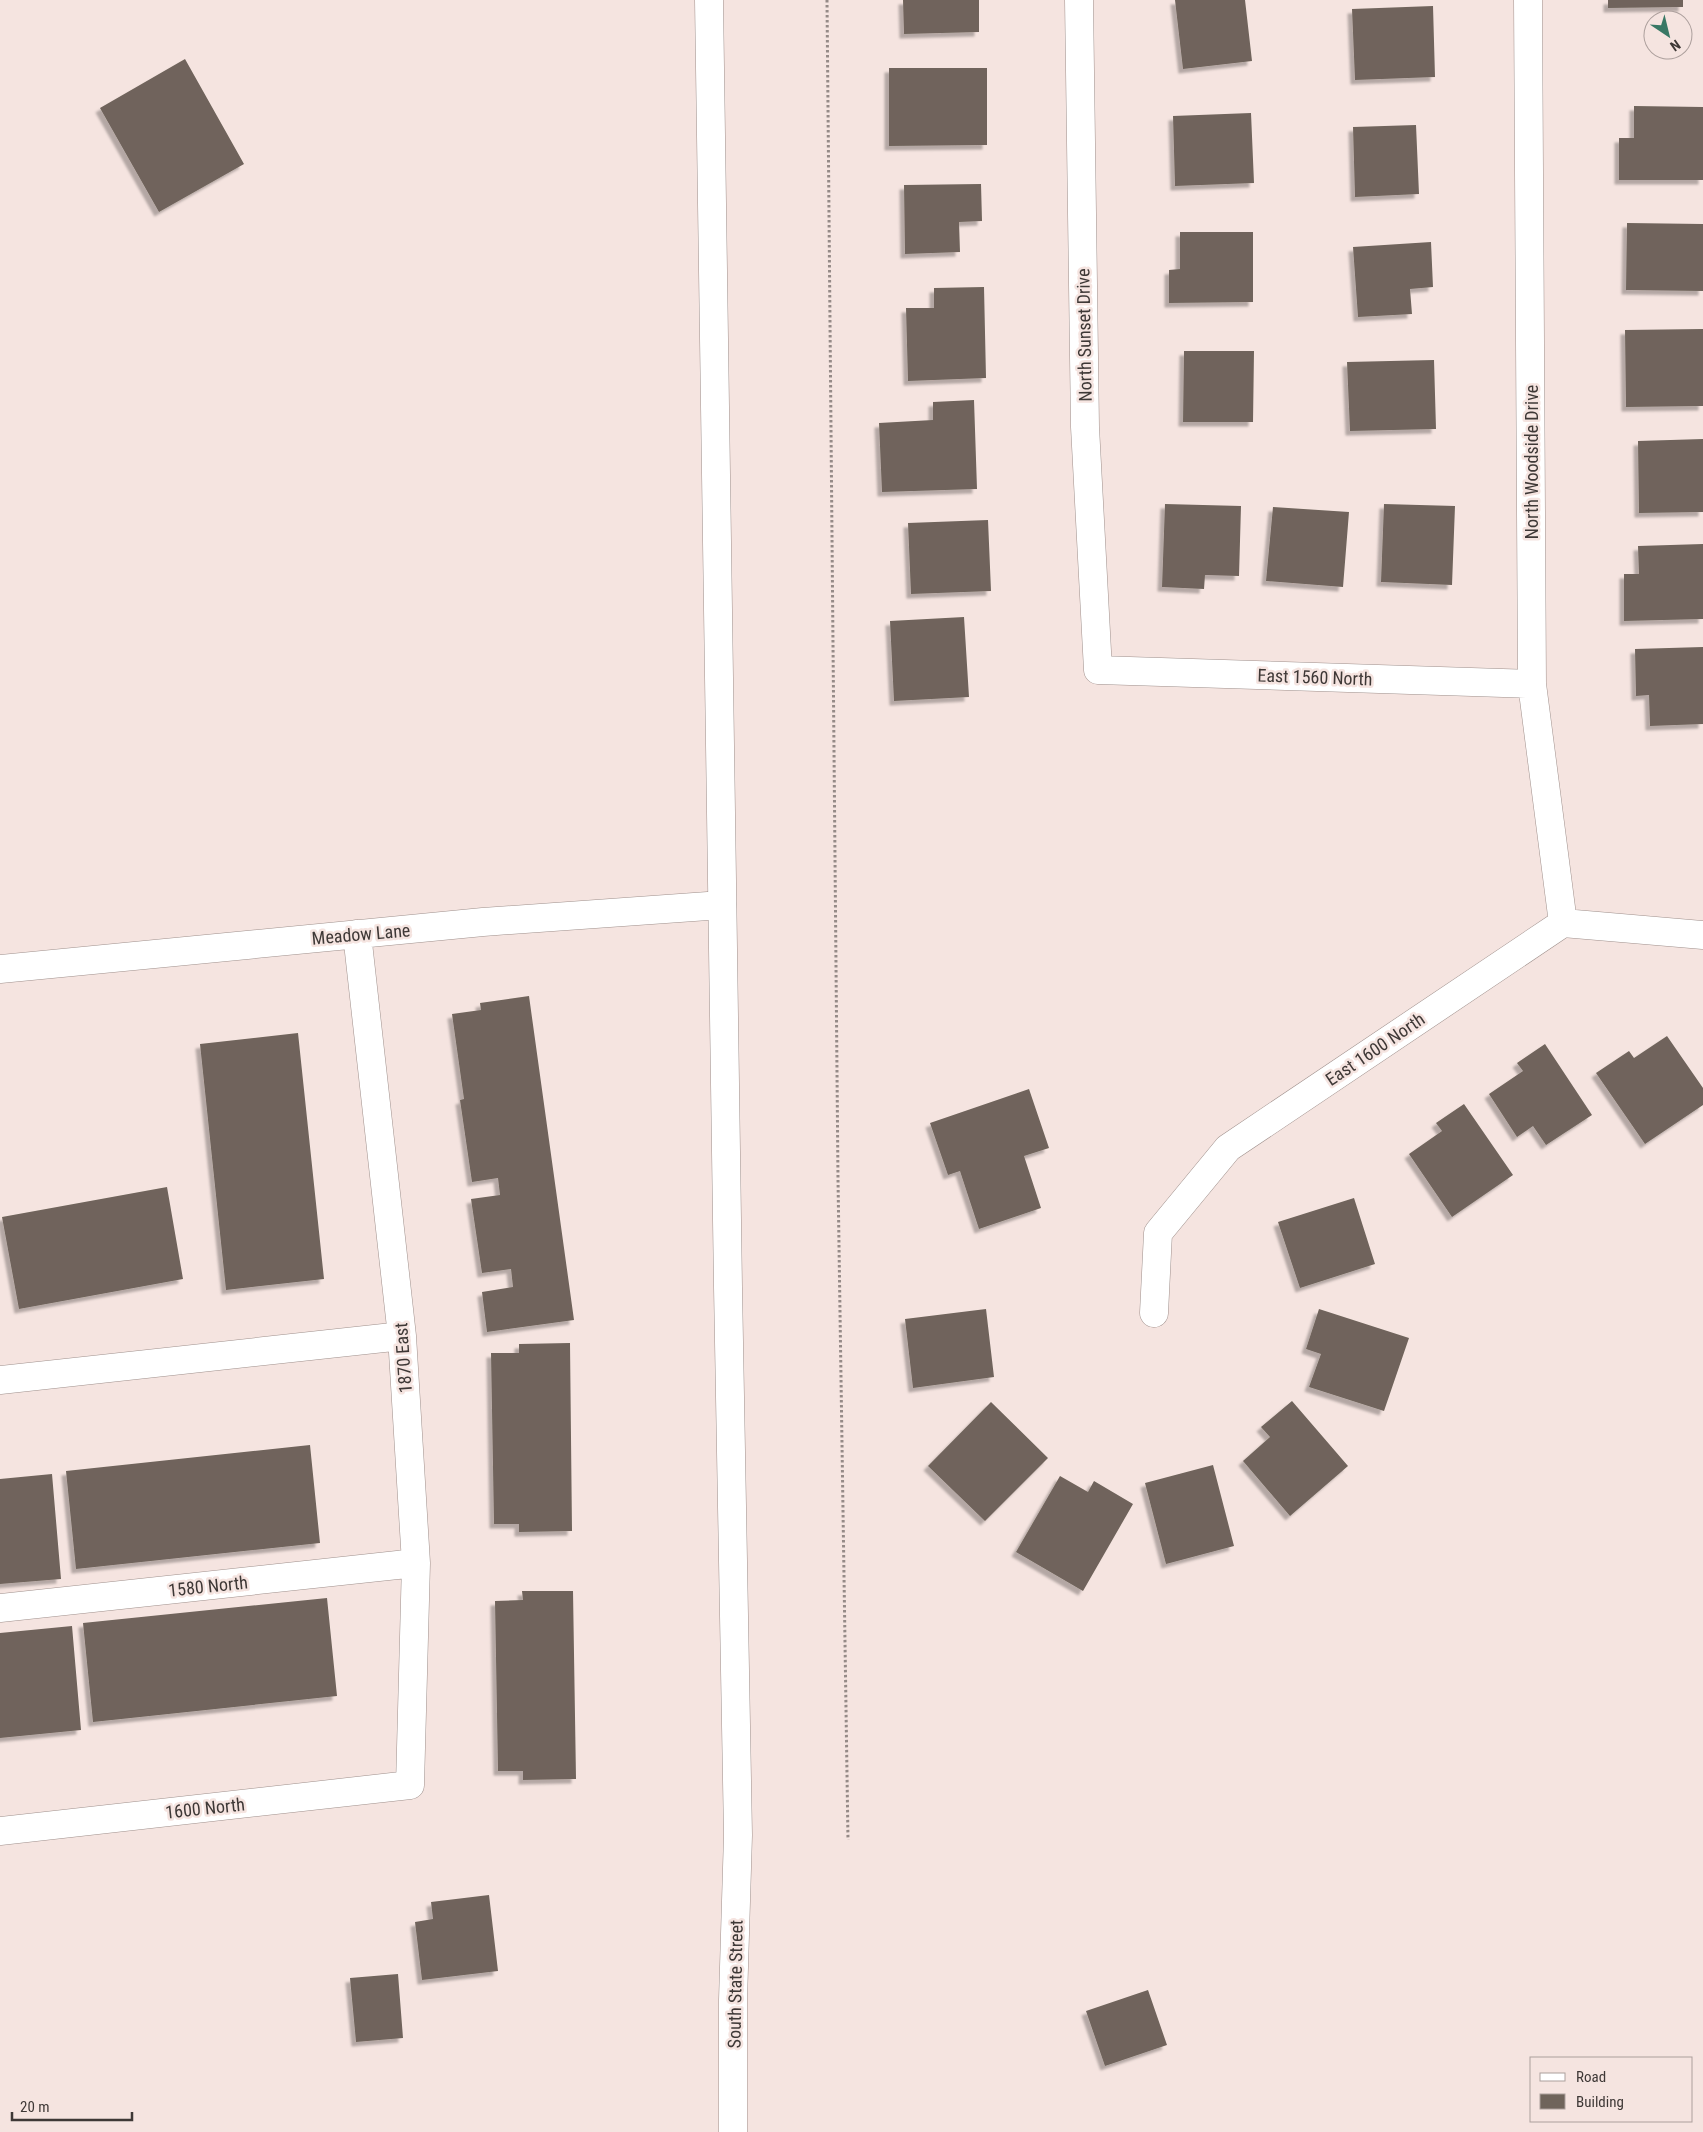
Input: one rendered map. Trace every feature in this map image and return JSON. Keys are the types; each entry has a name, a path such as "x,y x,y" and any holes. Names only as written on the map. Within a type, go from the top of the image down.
{"street":[{"name":"South State Street","path":"709,0 738,1835 733,2000 733,2132"},
{"name":"North Sunset Drive","path":"1079,0 1085,427 1098,670"},
{"name":"North Woodside Drive","path":"1528,0 1532,684 1563,923"},
{"name":"East 1560 North","path":"1098,670 1532,684"},
{"name":"Meadow Lane","path":"0,969 483,922 722,905"},
{"path":"1563,923 1703,935"},
{"name":"East 1600 North","path":"1154,1313 1158,1233 1228,1148 1563,923"},
{"name":"1870 East","path":"357,934 402,1336 416,1563 410,1785"},
{"path":"0,1380 402,1336"},
{"name":"1580 North","path":"0,1608 416,1563"},
{"name":"1600 North","path":"0,1831 410,1785"}],"path":[{"path":"827,0 838,1178 848,1840"}],"building":[{"path":"903,0 979,0 979,32 904,34"},
{"path":"1175,0 1245,0 1252,61 1183,69"},
{"path":"1608,0 1683,0 1683,7 1608,8"},
{"path":"1433,6 1435,77 1355,80 1352,9"},
{"path":"185,59 244,164 159,212 100,108"},
{"path":"889,68 987,68 987,145 889,146"},
{"path":"1634,106 1703,107 1703,180 1619,180 1619,138 1634,138"},
{"path":"1251,113 1254,183 1175,186 1173,116"},
{"path":"1416,125 1419,194 1355,197 1353,127"},
{"path":"981,184 982,221 959,222 960,252 905,254 904,185"},
{"path":"1627,223 1703,224 1703,291 1626,290"},
{"path":"1180,232 1253,232 1253,302 1169,303 1169,270 1180,269"},
{"path":"1431,242 1433,287 1410,289 1412,314 1358,317 1353,247"},
{"path":"984,287 986,378 908,381 906,308 934,308 934,288"},
{"path":"1703,329 1703,406 1626,407 1625,330"},
{"path":"1184,351 1254,351 1253,422 1183,422"},
{"path":"1434,360 1436,429 1350,431 1347,362"},
{"path":"974,400 977,489 882,492 879,423 933,420 933,402"},
{"path":"1703,439 1703,512 1639,513 1638,441"},
{"path":"1165,504 1241,506 1239,576 1205,575 1204,589 1162,587"},
{"path":"1384,504 1455,506 1452,585 1381,582"},
{"path":"1273,507 1349,512 1343,587 1266,581"},
{"path":"988,520 991,591 911,594 908,523"},
{"path":"1703,544 1703,619 1624,621 1624,574 1639,574 1638,546"},
{"path":"964,617 969,697 894,701 890,621"},
{"path":"1703,647 1703,724 1650,726 1649,695 1636,696 1635,649"},
{"path":"529,996 574,1320 487,1332 482,1292 513,1287 511,1269 482,1273 471,1199 500,1195 498,1178 472,1182 460,1100 464,1099 452,1014 481,1010 480,1003"},
{"path":"298,1033 324,1279 226,1290 200,1044"},
{"path":"1667,1036 1703,1088 1703,1105 1645,1144 1596,1073 1629,1051 1634,1058"},
{"path":"1545,1044 1592,1115 1546,1145 1533,1126 1517,1137 1489,1094 1523,1071 1517,1063"},
{"path":"1029,1089 1049,1148 1024,1156 1041,1208 979,1229 960,1171 948,1175 930,1123"},
{"path":"1464,1104 1513,1175 1452,1217 1409,1154 1442,1131 1436,1123"},
{"path":"167,1187 183,1279 19,1309 2,1217"},
{"path":"1354,1198 1375,1264 1300,1288 1278,1222"},
{"path":"986,1309 994,1377 913,1388 905,1319"},
{"path":"1319,1309 1409,1338 1384,1411 1309,1387 1321,1354 1306,1349"},
{"path":"570,1343 572,1531 519,1532 519,1524 494,1524 491,1353 519,1353 519,1344"},
{"path":"1292,1401 1348,1466 1290,1516 1243,1461 1270,1437 1261,1427"},
{"path":"991,1402 1048,1458 985,1521 928,1466"},
{"path":"310,1445 320,1543 76,1569 66,1471"},
{"path":"1213,1465 1234,1546 1166,1564 1145,1483"},
{"path":"52,1474 61,1579 0,1584 0,1479"},
{"path":"1060,1476 1088,1492 1094,1481 1133,1504 1083,1591 1016,1552"},
{"path":"522,1591 573,1591 576,1779 523,1780 523,1771 498,1771 495,1601 523,1600"},
{"path":"327,1598 337,1696 93,1722 83,1623"},
{"path":"72,1626 81,1730 0,1738 0,1633"},
{"path":"489,1895 498,1971 422,1980 415,1922 433,1919 431,1902"},
{"path":"398,1974 403,2038 356,2042 350,1978"},
{"path":"1148,1990 1167,2045 1105,2066 1086,2011"}]}
